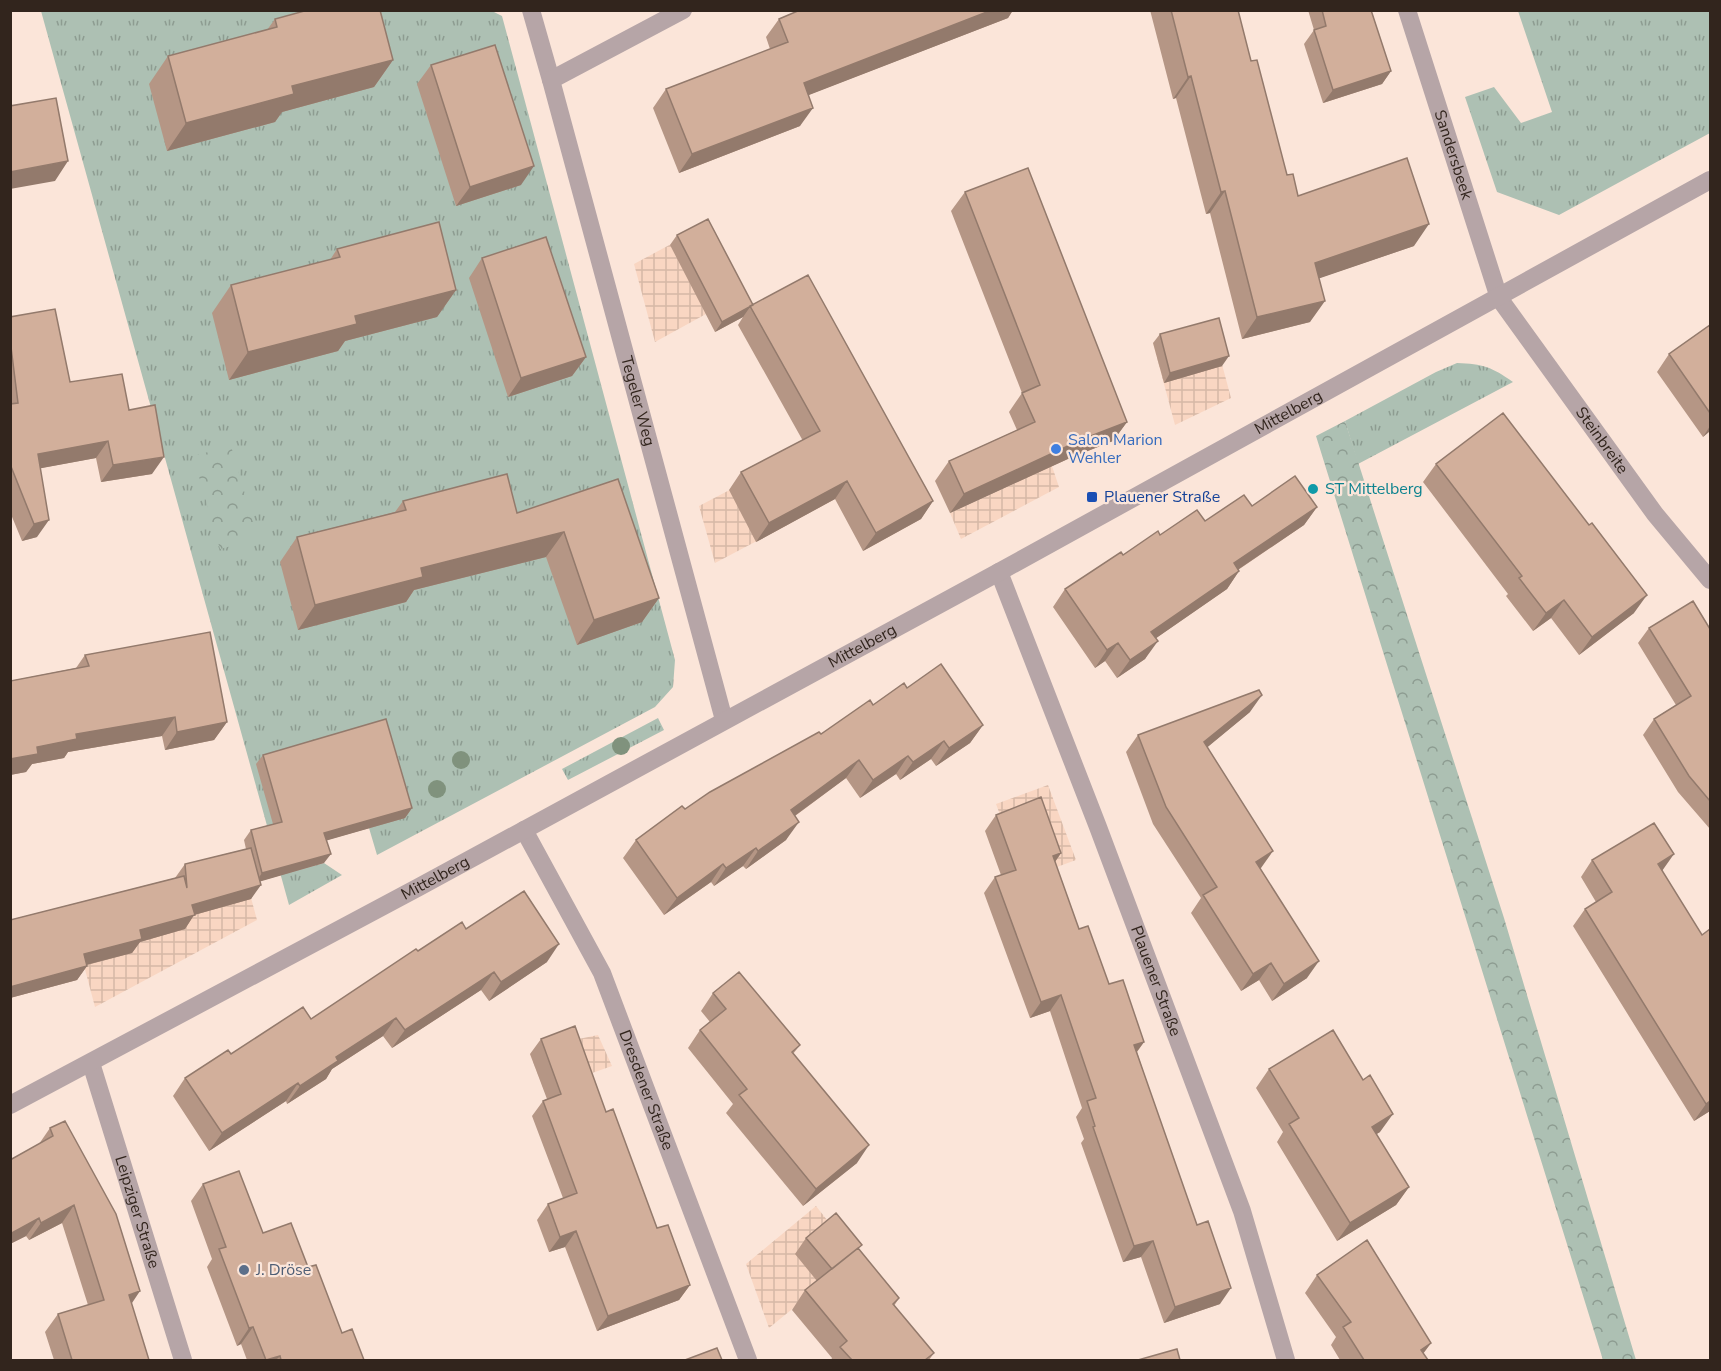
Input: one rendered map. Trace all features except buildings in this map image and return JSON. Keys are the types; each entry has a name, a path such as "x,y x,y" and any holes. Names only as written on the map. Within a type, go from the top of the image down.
{"street":[{"name":"Tegeler Weg","path":"531,10 724,720"},
{"path":"551,80 683,10"},
{"name":"Sandersbeek","path":"1407,10 1499,298"},
{"name":"Mittelberg","path":"10,1105 999,572 1710,180"},
{"name":"Steinbreite","path":"1499,298 1654,514 1710,580"},
{"name":"Plauener Straße","path":"999,572 1098,827 1242,1211 1286,1360"},
{"name":"Dresdener Straße","path":"524,830 602,973 748,1360"},
{"name":"Leipziger Straße","path":"91,1063 183,1360"}],"shaded area":[{"path":"701,228 706,314 655,342 634,264"},
{"path":"1212,327 1231,398 1175,425 1153,343"},
{"path":"1052,466 1059,487 961,539 950,513"},
{"path":"764,472 791,523 715,563 699,506"},
{"path":"1048,785 1076,860 1005,886 1003,823 996,804"},
{"path":"241,861 257,920 95,1007 74,928"},
{"path":"598,1035 612,1066 544,1090 530,1054 564,1042"},
{"path":"816,1206 831,1225 851,1261 769,1328 746,1264"}],"green space":[{"path":"490,10 502,16 675,660 673,687 655,707 377,855 369,828 405,817 385,746 288,873 324,863 342,875 289,905 41,11"},
{"path":"1518,11 1710,11 1710,133 1559,215 1497,192 1465,97 1494,87 1521,123 1552,112"},
{"path":"1457,363 1487,367 1513,382 1358,464 1345,421"},
{"path":"1345,421 1504,918 1636,1360 1603,1360 1316,436"},
{"path":"231,446 258,539 220,549 193,456"},
{"path":"658,718 664,730 568,780 562,769"}],"place":[{"name":"Salon Marion Wehler","path":"1056,449"},
{"name":"ST Mittelberg","path":"1313,489"},
{"name":"Plauener Straße","path":"1092,497"},
{"name":"J. Dröse","path":"244,1270"}]}
